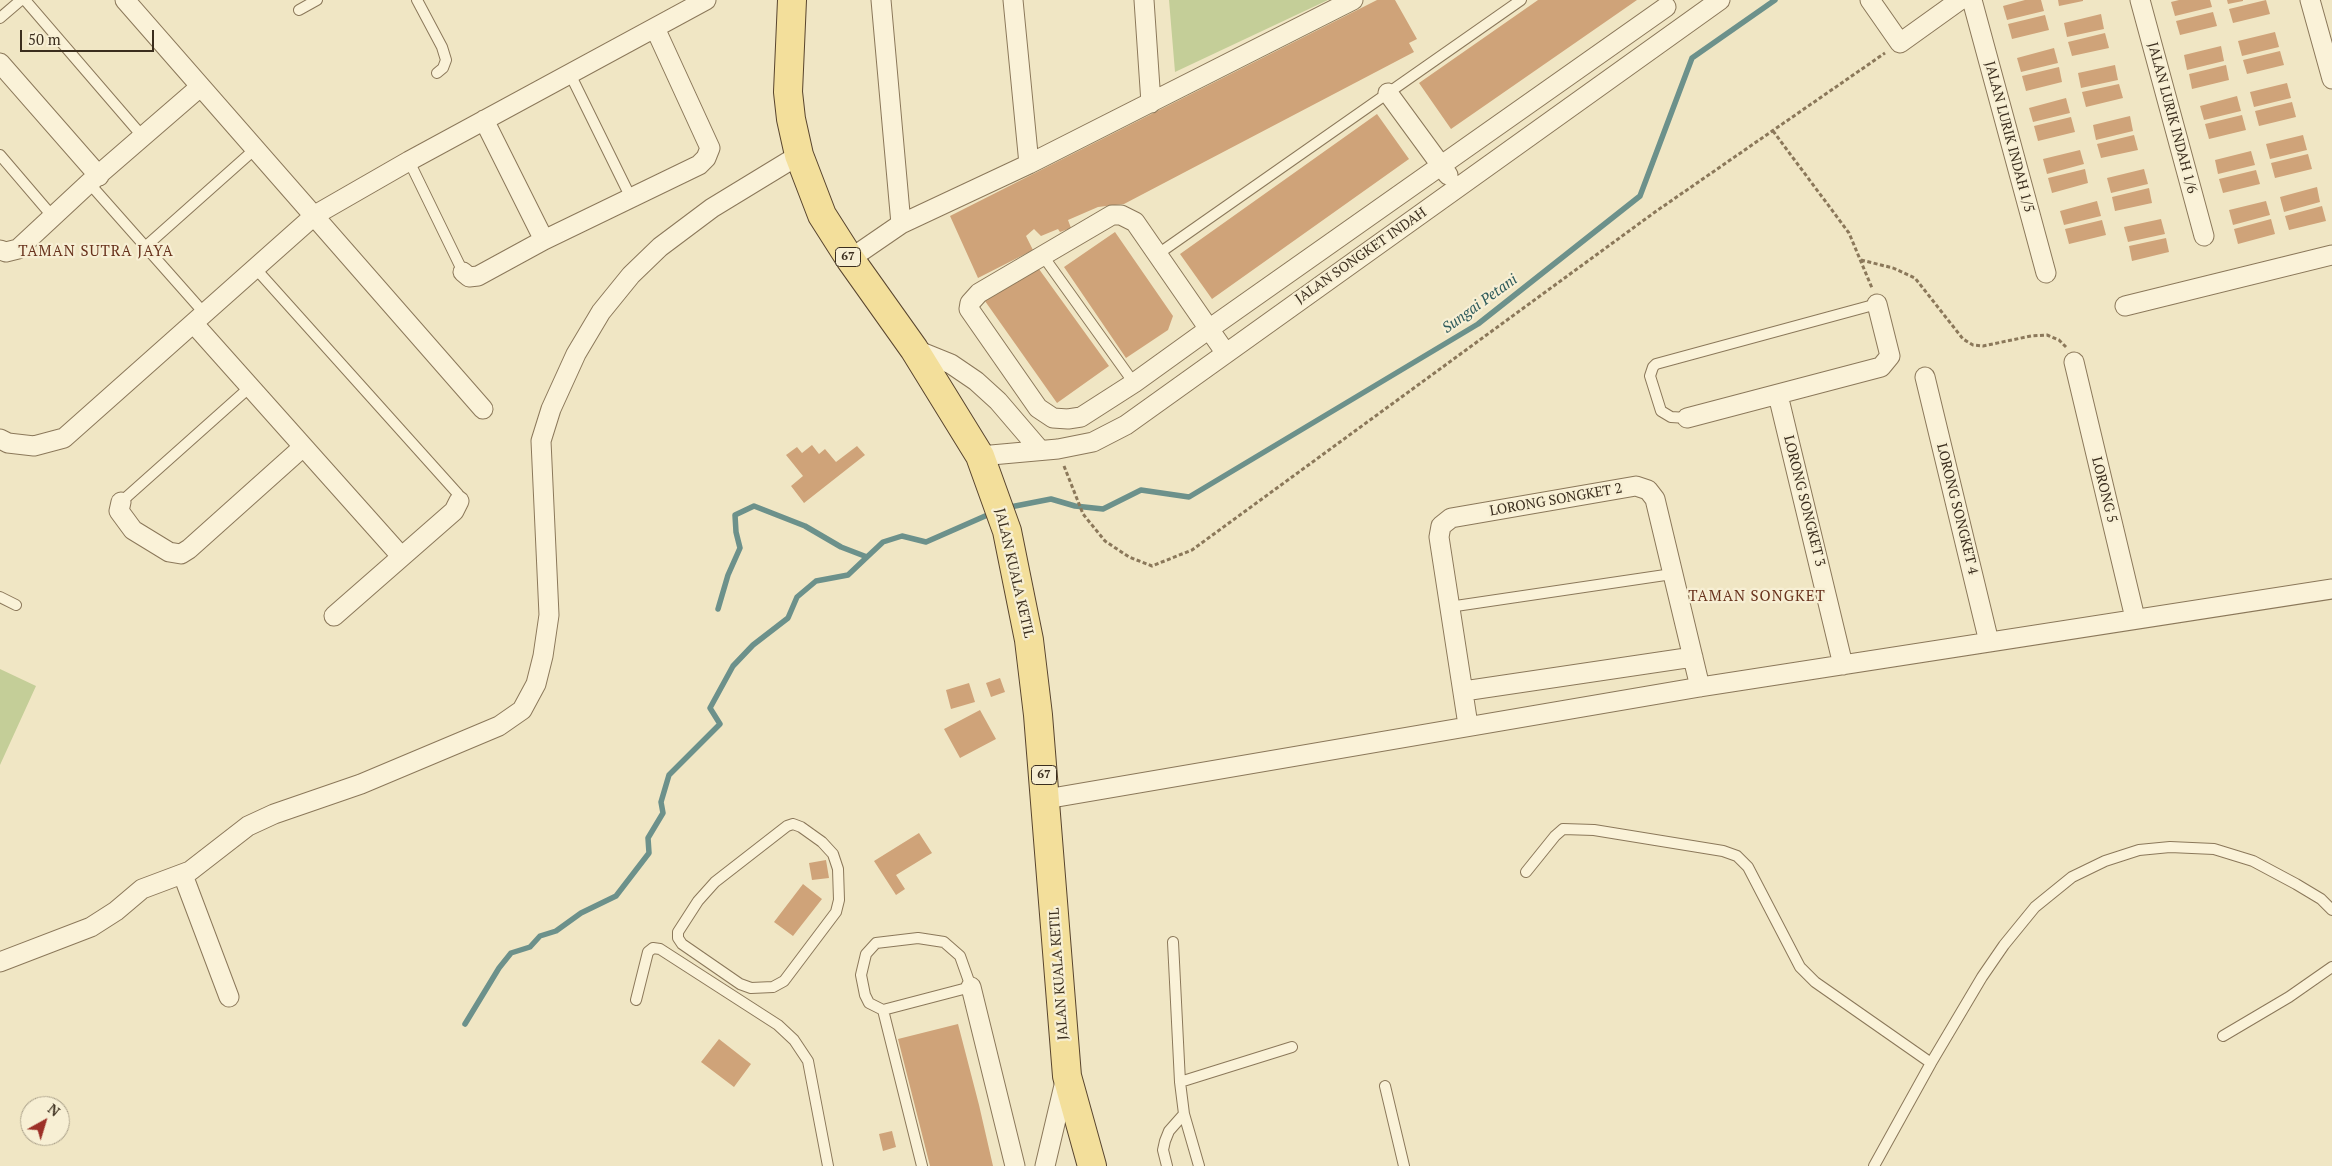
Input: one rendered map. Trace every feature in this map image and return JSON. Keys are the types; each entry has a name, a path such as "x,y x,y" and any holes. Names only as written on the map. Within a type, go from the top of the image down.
{"main road":[{"name":"JALAN KUALA KETIL","path":"792,0 788,92 799,155 822,215 850,260 914,350 980,456 1007,531 1029,640 1046,799 1066,1076 1092,1166"}],"street":[{"path":"125,0 254,150 315,215 483,409"},
{"path":"0,439 8,443 34,446 64,438 315,215 409,161 706,0"},
{"path":"881,0 901,224"},
{"path":"1013,0 1029,164"},
{"path":"1144,0 1151,103"},
{"path":"850,260 901,224 1029,164 1353,0"},
{"name":"JALAN SONGKET INDAH","path":"980,456 1094,442 1126,425 1225,352 1720,0"},
{"path":"1870,0 1900,43 1960,0"},
{"name":"JALAN LURIK INDAH 1/5","path":"1972,0 2046,273"},
{"name":"JALAN LURIK INDAH 1/6","path":"2140,0 2204,236"},
{"path":"2310,0 2332,79"},
{"path":"1225,352 1209,329 1158,254 1135,222 1121,215 1112,215 980,293 970,303 969,309 1038,408 1052,418 1068,419 1082,416 1134,384 1209,329 1441,166 1663,4 1681,28"},
{"path":"463,272 469,277 478,276 544,240 699,165 706,158 710,148 655,28"},
{"path":"0,63 94,180"},
{"path":"0,250 6,252 18,249 200,87"},
{"path":"1388,94 1457,188"},
{"path":"484,120 544,240"},
{"path":"0,962 91,927 116,911 142,889 183,875 248,826 274,814 361,784 499,726 522,710 536,684 543,656 549,615 541,442 551,409 576,354 601,312 631,275 660,247 712,208 799,155"},
{"path":"2125,306 2332,255"},
{"path":"1687,418 1880,366 1890,356 1877,304"},
{"path":"199,319 250,387 401,556"},
{"path":"914,350 951,364 976,381 1049,449"},
{"name":"LORONG 5","path":"2074,362 2135,618"},
{"name":"LORONG SONGKET 4","path":"1925,377 1989,642"},
{"name":"LORONG SONGKET 3","path":"1778,395 1843,665"},
{"path":"121,502 118,511 133,530 169,552 181,554 304,447"},
{"name":"LORONG SONGKET 2","path":"1449,607 1439,537 1442,526 1451,518 1636,486 1648,490 1656,499 1672,574 1700,687"},
{"path":"334,616 454,510 459,501"},
{"path":"1046,799 1700,687 2135,618 2332,589"},
{"path":"1449,607 1464,691 1468,726"},
{"path":"1464,691 1693,656"},
{"path":"183,875 229,996"},
{"path":"971,987 1015,1166"},
{"path":"1045,1166 1066,1076"}],"lane":[{"path":"0,18 21,0"},
{"path":"25,0 143,137"},
{"path":"299,10 317,0"},
{"path":"417,0 442,47 446,60 443,68 436,73"},
{"path":"1158,254 1521,0"},
{"path":"570,74 631,198"},
{"path":"145,246 254,150"},
{"path":"0,155 54,217"},
{"path":"409,161 463,272"},
{"path":"94,180 199,319"},
{"path":"1043,256 1134,384"},
{"path":"256,269 458,494 459,501"},
{"path":"1687,418 1672,417 1661,411 1650,376 1656,364 1877,304"},
{"path":"121,502 250,387"},
{"path":"1449,607 1672,574"},
{"path":"0,597 16,605"},
{"path":"793,824 801,827 822,842 833,854 838,869 840,888 836,912 784,981 773,987 763,988 751,988 740,984 682,944 678,938 678,932 698,901 714,882 787,826 793,824"},
{"path":"1526,872 1563,829 1594,830 1723,851 1737,856 1748,867 1800,967 1815,982 1931,1062"},
{"path":"1874,1166 1931,1062 1982,977 2004,945 2035,907 2072,877 2105,861 2138,850 2170,847 2214,849 2253,861 2321,899 2332,910"},
{"path":"918,938 944,942 960,956 971,987 883,1010 869,1003 865,995 861,975 866,954 876,943 918,938"},
{"path":"1173,942 1180,1082 1184,1114 1199,1166"},
{"path":"636,1000 648,952 653,948 660,949 778,1025 794,1040 808,1061 828,1166"},
{"path":"2223,1036 2289,997 2332,968"},
{"path":"732,995 740,984"},
{"path":"883,1010 922,1166"},
{"path":"1180,1082 1292,1047"},
{"path":"1385,1086 1404,1166"},
{"path":"1167,1166 1164,1150 1168,1131 1184,1114"}],"path":[{"path":"1049,449 1072,488 1083,514 1105,541 1129,557 1152,566 1192,550 1647,218 1900,43"},
{"path":"1773,131 1849,234 1877,304"},
{"path":"1861,260 1893,268 1915,278 1963,339 1973,345 1983,346 2031,336 2047,335 2059,340 2068,349 2074,362"}],"green space":[{"path":"1169,0 1328,0 1175,72"},
{"path":"0,669 36,686 0,765"}],"building":[{"path":"1377,0 1395,0 1417,39 1409,43 1414,52 1124,204 1098,207 1068,220 1071,228 1060,232 1058,229 1041,236 1034,229 1026,236 1033,250 978,278 950,216"},
{"path":"1538,0 1637,0 1451,129 1419,83"},
{"path":"2025,0 2041,0 2044,11 2007,20 2003,6"},
{"path":"2058,0 2083,0 2083,1 2059,6"},
{"path":"2179,0 2210,0 2212,7 2175,16 2171,2"},
{"path":"2227,0 2243,0 2243,1 2228,4"},
{"path":"2266,0 2270,14 2233,23 2229,9"},
{"path":"2213,12 2217,26 2180,35 2176,21"},
{"path":"2101,14 2104,29 2067,37 2064,23"},
{"path":"2045,15 2049,30 2012,39 2008,24"},
{"path":"2275,32 2279,47 2242,56 2238,41"},
{"path":"2105,33 2109,48 2072,56 2068,42"},
{"path":"2221,46 2224,61 2187,70 2184,55"},
{"path":"2054,48 2058,63 2021,72 2017,58"},
{"path":"2280,51 2284,65 2247,74 2243,60"},
{"path":"2115,65 2118,80 2081,88 2078,73"},
{"path":"2226,65 2229,80 2192,89 2189,74"},
{"path":"2059,67 2062,82 2026,91 2022,76"},
{"path":"2287,83 2291,98 2254,107 2250,92"},
{"path":"2119,84 2123,98 2086,107 2082,92"},
{"path":"2237,96 2241,111 2204,120 2200,106"},
{"path":"2066,98 2070,113 2033,122 2029,108"},
{"path":"2292,102 2296,117 2259,126 2255,111"},
{"path":"1377,114 1409,159 1212,299 1180,254"},
{"path":"2242,115 2246,130 2209,139 2205,124"},
{"path":"2130,116 2133,131 2096,140 2093,125"},
{"path":"2071,117 2075,132 2038,141 2034,126"},
{"path":"2134,135 2138,150 2101,158 2097,144"},
{"path":"2303,135 2307,150 2270,159 2266,144"},
{"path":"2080,150 2084,164 2047,174 2043,159"},
{"path":"2251,151 2255,165 2218,174 2215,160"},
{"path":"2308,154 2312,169 2275,178 2271,163"},
{"path":"2085,169 2088,183 2052,193 2048,178"},
{"path":"2144,169 2148,184 2111,193 2107,178"},
{"path":"2256,170 2260,184 2223,193 2219,179"},
{"path":"2317,187 2320,202 2284,212 2280,197"},
{"path":"2149,188 2152,203 2115,211 2112,197"},
{"path":"2097,201 2101,216 2064,225 2060,211"},
{"path":"2266,201 2270,215 2233,225 2229,210"},
{"path":"2322,206 2326,221 2289,230 2285,216"},
{"path":"2161,219 2165,234 2128,242 2124,227"},
{"path":"2271,219 2275,234 2238,244 2234,229"},
{"path":"2102,220 2106,235 2069,244 2065,229"},
{"path":"1115,232 1173,316 1168,330 1126,358 1064,267"},
{"path":"2166,238 2169,252 2132,261 2129,246"},
{"path":"1031,258 1109,366 1057,403 980,294"},
{"path":"812,445 819,454 825,449 836,462 857,446 865,455 804,503 791,486 803,476 786,455 797,447 802,453"},
{"path":"1000,678 1005,692 991,697 986,683"},
{"path":"969,683 975,702 951,709 946,690"},
{"path":"980,710 996,739 960,758 944,729"},
{"path":"919,833 932,853 896,875 905,889 896,895 874,861"},
{"path":"826,860 829,878 812,880 809,863"},
{"path":"803,884 822,899 793,936 774,922"},
{"path":"958,1024 993,1166 930,1166 898,1039"},
{"path":"719,1039 751,1064 734,1087 701,1062"},
{"path":"892,1131 896,1147 883,1151 879,1134"}],"waterway":[{"name":"Sungai Petani","path":"1005,508 1051,499 1075,506 1103,509 1141,490 1189,497 1478,324 1640,196 1692,58 1775,0"},
{"path":"718,609 728,575 740,548 736,532 735,515 754,506 805,526 841,547 867,557 883,542 902,536 926,542 992,513"},
{"path":"465,1024 499,968 511,953 530,947 540,936 556,931 581,913 616,896 649,853 648,838 663,813 661,802 669,775 720,724 710,708 733,666 753,645 788,618 797,597 816,581 848,575 867,557"}],"district":[{"name":"TAMAN SUTRA JAYA","path":"96,252"},
{"name":"TAMAN SONGKET","path":"1757,597"}]}
